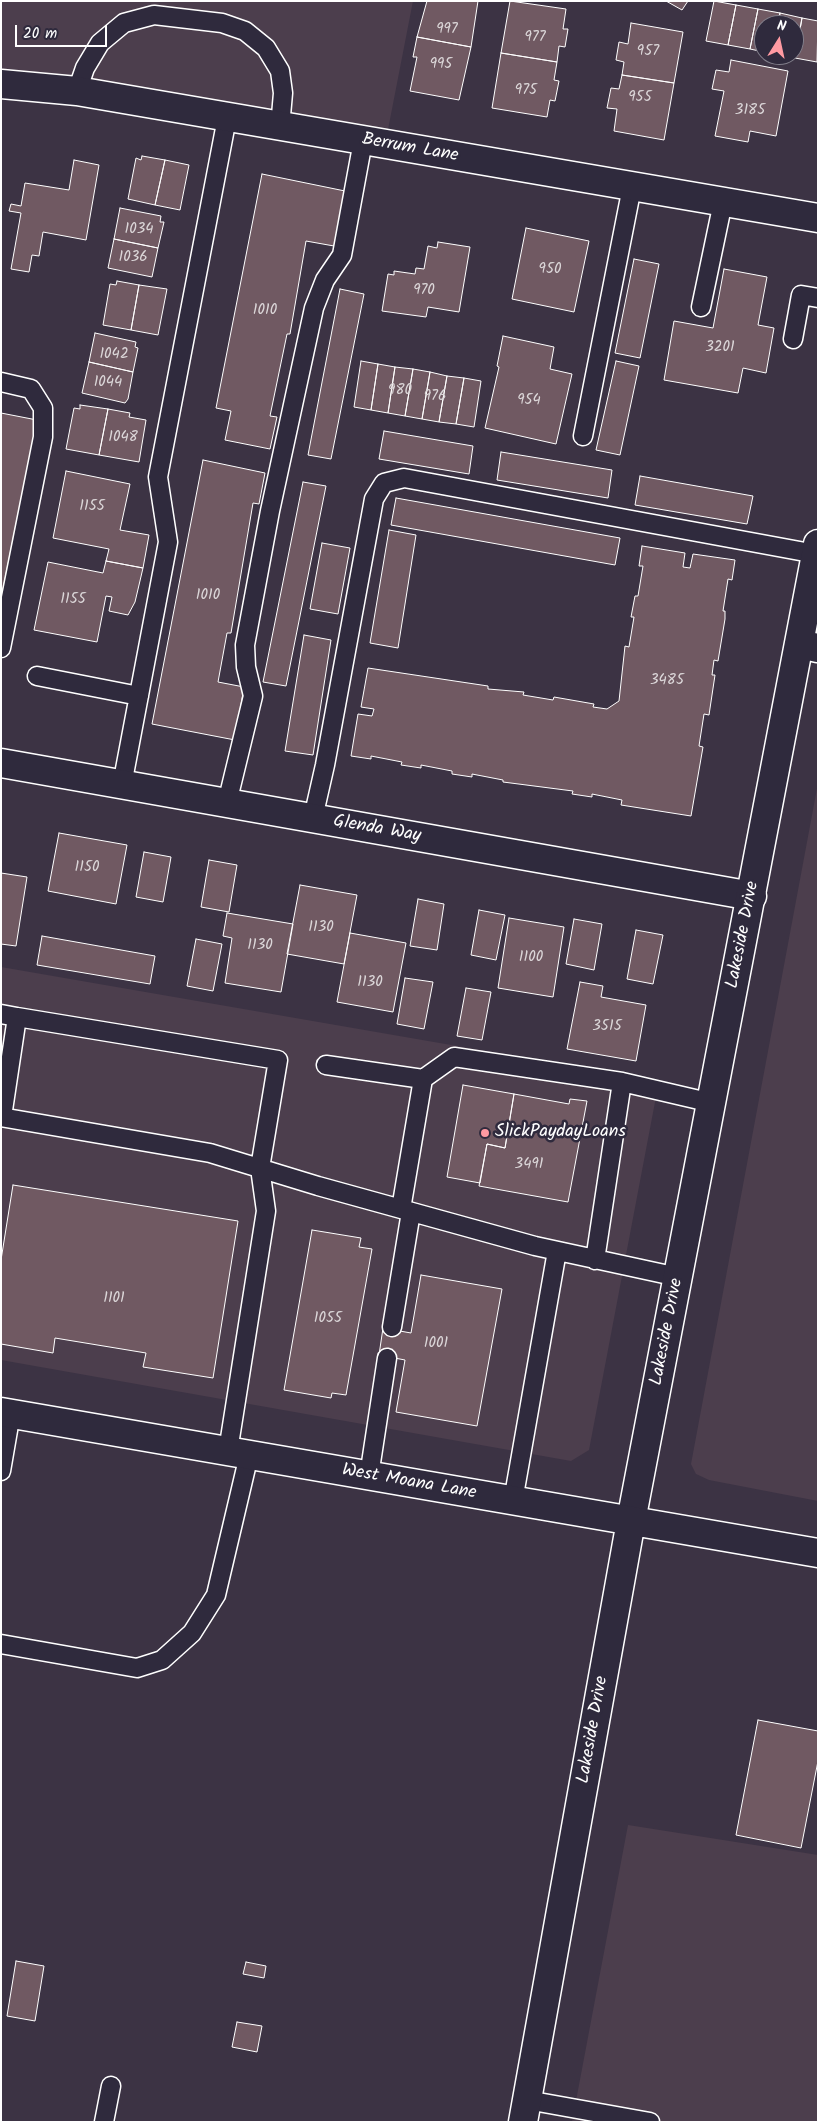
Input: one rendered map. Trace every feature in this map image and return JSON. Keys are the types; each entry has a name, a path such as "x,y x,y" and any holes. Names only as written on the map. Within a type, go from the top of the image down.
{"street":[{"name":"Berrum Lane","path":"1,84 77,91 818,218"},
{"name":"Lakeside Drive","path":"525,2111 631,1521 678,1277 752,896 809,646 817,549"},
{"name":"Glenda Way","path":"1,763 752,896"},
{"name":"West Moana Lane","path":"6,1413 818,1553"}],"lane":[{"path":"77,91 85,68 100,43 124,23 154,14 214,22 245,31 266,48 280,71 283,93 280,127"},
{"path":"122,785 168,542 158,477 227,118"},
{"path":"227,803 253,696 246,667 245,645 270,510 314,308 325,280 342,255 363,141"},
{"path":"583,436 632,187"},
{"path":"702,307 723,202"},
{"path":"793,339 801,295 818,298"},
{"path":"1,382 31,389 43,408 43,437 1,648"},
{"path":"313,818 325,765 374,499 384,483 404,478 817,549"},
{"path":"37,676 139,696"},
{"path":"1,1644 137,1668 162,1660 192,1633 216,1595 239,1453 266,1212 260,1168 278,1060 9,1015 1,1117 210,1153 260,1168 406,1211 556,1251 678,1277"},
{"path":"326,1065 423,1079 454,1057 622,1082 712,1103"},
{"path":"392,1326 423,1079"},
{"path":"595,1260 622,1082"},
{"path":"512,1501 556,1251"},
{"path":"369,1476 387,1358"},
{"path":"1,1471 6,1413"},
{"path":"104,2122 110,2086"},
{"path":"525,2111 650,2122"}],"shaded area":[{"path":"1,1 413,1 385,145 1,83"},
{"path":"818,783 818,1501 709,1480 696,1474 691,1464"},
{"path":"1,967 659,1081 589,1450 571,1461 1,1360"},
{"path":"628,1825 818,1855 818,2122 572,2122"}],"building":[{"path":"427,1 478,1 471,47 417,37"},
{"path":"510,1 566,9 563,29 568,29 565,47 559,46 557,62 501,53"},
{"path":"666,1 688,1 682,10"},
{"path":"714,1 736,5 728,45 706,41"},
{"path":"736,5 758,9 757,15 754,15 754,29 750,49 728,45"},
{"path":"758,9 780,13 780,15 757,15"},
{"path":"804,18 818,21 817,62 804,60"},
{"path":"631,23 683,32 674,83 622,75 624,62 616,60 619,42 628,44"},
{"path":"754,29 754,50 750,49"},
{"path":"417,37 471,47 459,100 410,91 417,57 413,57"},
{"path":"501,53 557,62 554,80 559,81 555,101 550,100 547,117 492,108"},
{"path":"731,60 788,71 776,136 750,131 748,142 715,136 724,91 712,89 716,70 729,72"},
{"path":"622,75 674,83 664,140 614,131 617,109 607,108 611,88 619,89"},
{"path":"142,156 165,160 155,205 128,199 136,158 141,160"},
{"path":"74,160 99,165 86,240 43,232 39,256 32,255 29,272 11,269 21,213 9,211 11,204 21,206 25,183 69,190"},
{"path":"165,160 189,165 180,210 155,205"},
{"path":"262,174 345,191 334,246 306,241 290,334 287,334 270,416 277,417 270,449 225,440 231,411 216,408"},
{"path":"120,208 161,216 160,222 164,222 158,248 114,239"},
{"path":"526,228 589,241 574,312 512,299"},
{"path":"114,239 158,248 152,277 108,268"},
{"path":"438,242 470,247 459,312 428,307 426,317 382,311 388,274 394,275 394,271 415,274 416,268 424,269 428,246 437,248"},
{"path":"634,259 659,264 640,358 615,353"},
{"path":"724,269 767,277 758,325 774,328 766,373 743,368 738,393 664,380 674,321 713,328"},
{"path":"117,281 139,285 131,330 103,325 110,284 116,285"},
{"path":"139,285 167,289 158,335 131,330"},
{"path":"340,289 364,294 331,459 308,455"},
{"path":"95,333 136,342 135,347 138,348 133,372 89,362"},
{"path":"503,336 554,347 550,369 572,374 556,444 485,428 499,367 497,366"},
{"path":"361,361 378,364 371,410 354,407"},
{"path":"616,361 639,366 620,455 596,450"},
{"path":"89,362 133,372 128,399 125,403 82,393"},
{"path":"378,364 395,367 388,413 371,410"},
{"path":"395,367 413,369 405,416 388,413"},
{"path":"413,369 430,372 422,419 405,416"},
{"path":"430,372 447,376 439,422 422,419"},
{"path":"447,376 464,378 456,424 439,422"},
{"path":"464,378 481,381 474,427 456,424"},
{"path":"80,405 108,409 99,455 66,449 74,408 80,409"},
{"path":"108,409 130,413 129,417 146,420 139,462 99,455"},
{"path":"1,413 37,420 1,599"},
{"path":"384,431 473,446 469,474 379,459"},
{"path":"501,452 612,470 608,498 497,480"},
{"path":"203,460 265,473 259,504 253,503 231,633 227,633 218,682 244,687 235,740 152,724"},
{"path":"66,471 130,484 120,530 149,535 143,568 106,561 109,549 53,538"},
{"path":"640,476 753,496 747,524 635,505"},
{"path":"303,482 326,486 286,686 263,682"},
{"path":"396,498 620,538 615,565 391,525"},
{"path":"389,530 416,535 398,648 370,643"},
{"path":"322,543 350,548 338,614 310,609"},
{"path":"642,546 685,553 683,567 690,568 693,554 735,560 732,580 728,579 723,611 725,611 725,619 718,661 714,660 712,675 715,675 709,715 704,714 699,746 703,747 691,816 621,805 622,800 592,794 592,797 572,794 573,791 503,782 503,780 472,774 472,777 452,774 452,771 421,765 421,768 401,765 402,762 371,756 371,759 351,756 358,714 372,716 374,709 361,707 368,668 488,686 488,689 524,692 523,695 553,700 554,697 594,704 593,707 607,709 619,701 625,646 629,647 634,617 631,617 635,596 638,596 643,566 639,566"},
{"path":"106,561 143,568 135,602 128,615 109,611 112,597 106,596 97,642 34,630 48,562 103,573"},
{"path":"304,635 331,640 313,755 285,751"},
{"path":"59,833 127,845 116,904 48,891"},
{"path":"144,852 171,857 163,902 136,897"},
{"path":"209,860 237,865 229,912 201,907"},
{"path":"1,873 27,877 16,946 1,944"},
{"path":"300,885 357,895 344,964 287,954"},
{"path":"418,899 444,904 437,950 410,946"},
{"path":"479,910 505,915 496,960 471,955"},
{"path":"227,913 293,924 281,992 225,983 232,938 223,936"},
{"path":"509,918 564,927 553,997 498,988"},
{"path":"574,919 602,924 594,970 566,964"},
{"path":"636,930 663,935 653,984 627,979"},
{"path":"350,933 406,943 393,1012 337,1002"},
{"path":"42,936 155,956 150,984 37,965"},
{"path":"196,939 222,944 213,991 187,986"},
{"path":"405,978 433,982 424,1029 397,1024"},
{"path":"580,982 603,986 601,997 646,1005 636,1061 567,1049"},
{"path":"466,988 491,992 482,1040 457,1036"},
{"path":"463,1085 514,1094 505,1148 487,1144 480,1183 447,1177"},
{"path":"514,1094 569,1104 570,1099 587,1101 568,1202 479,1186 487,1144 505,1148"},
{"path":"13,1185 238,1221 213,1378 143,1367 146,1353 55,1338 53,1353 1,1344 1,1260"},
{"path":"312,1230 361,1238 359,1247 372,1249 346,1395 332,1393 331,1398 284,1390"},
{"path":"421,1275 502,1289 477,1426 396,1412 405,1360 379,1355 383,1328 411,1333"},
{"path":"758,1720 818,1731 818,1761 801,1848 736,1835"},
{"path":"16,1961 44,1966 35,2021 7,2016"},
{"path":"246,1962 266,1966 264,1978 243,1974"},
{"path":"237,2022 262,2026 257,2052 232,2047"}],"place":[{"name":"SlickPaydayLoans","path":"485,1133"}]}
